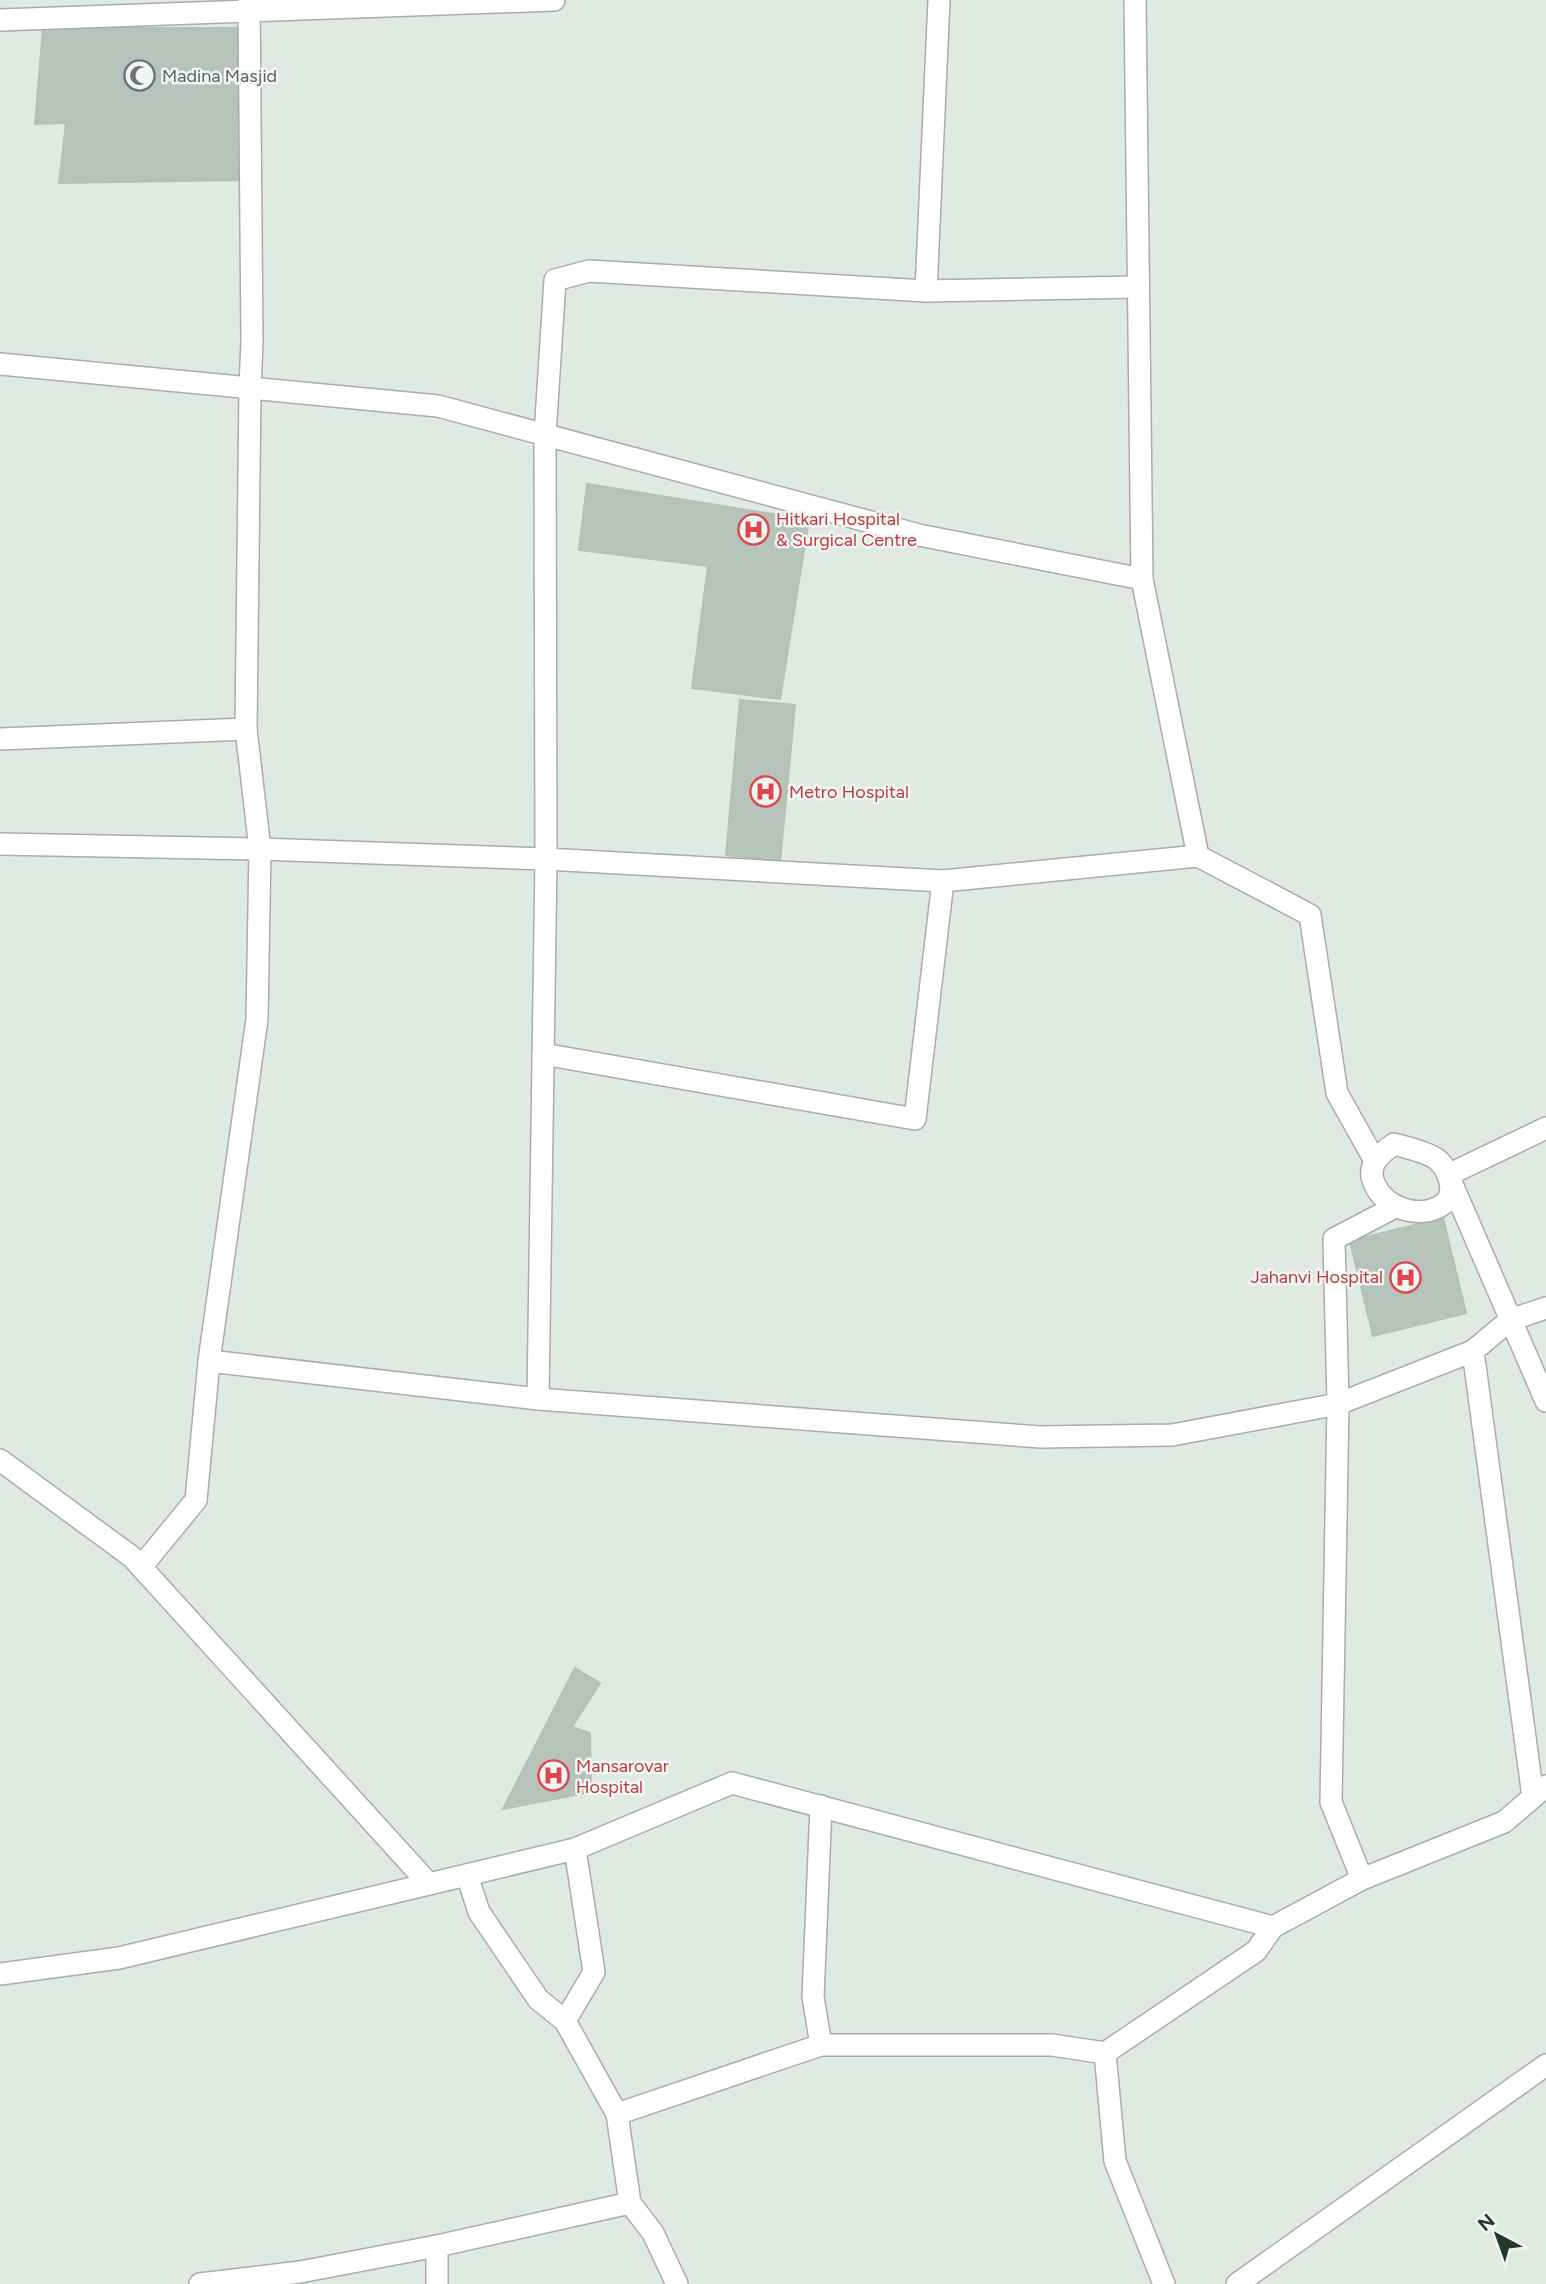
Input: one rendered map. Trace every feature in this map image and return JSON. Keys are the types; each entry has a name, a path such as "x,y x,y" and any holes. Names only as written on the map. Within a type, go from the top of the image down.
{"street":[{"path":"0,20 31,10 544,0"},
{"path":"926,291 939,0"},
{"path":"1135,0 1142,579 1198,856"},
{"path":"141,1567 196,1500 209,1361 257,1019 260,849 246,729 252,342 249,5"},
{"path":"538,1399 546,859 545,435 555,280 589,271 926,291 1138,287"},
{"path":"0,364 438,406 919,535 1142,579"},
{"path":"0,739 246,729"},
{"path":"0,844 260,849 546,859 943,881 1198,856 1310,915 1337,1093 1375,1161"},
{"path":"543,1054 915,1119 943,881"},
{"path":"1448,1175 1546,1128"},
{"path":"1448,1175 1448,1199 1443,1205 1420,1211 1395,1207 1385,1199 1371,1175 1375,1161 1395,1144 1433,1157 1442,1163 1448,1175 1546,1401"},
{"path":"1362,1880 1331,1802 1338,1404 1334,1239 1395,1207"},
{"path":"209,1361 538,1399 1040,1437 1172,1435 1338,1404 1473,1351 1510,1320 1546,1308"},
{"path":"617,2114 821,2045 1052,2045 1105,2053 1256,1951 1273,1927 1362,1880 1504,1822 1539,1791 1473,1351"},
{"path":"0,1460 132,1557 429,1884"},
{"path":"0,1973 119,1958 575,1849 732,1783 1273,1927"},
{"path":"821,1807 813,1997 821,2045"},
{"path":"565,2021 594,1972 575,1849"},
{"path":"467,1875 479,1912 538,1999 565,2021 617,2114 630,2203 653,2233 677,2284"},
{"path":"1105,2053 1115,2161 1164,2284"},
{"path":"1237,2284 1546,2065"},
{"path":"200,2284 300,2272 437,2246 630,2203"},
{"path":"437,2246 437,2284"}],"building":[{"name":"Madina Masjid","path":"43,28 239,28 241,180 59,183 66,123 35,124"},
{"path":"587,484 809,520 780,699 692,688 708,566 579,550"},
{"path":"740,700 795,705 780,861 726,855"},
{"path":"1443,1218 1466,1313 1373,1336 1350,1241"},
{"path":"575,1668 600,1683 572,1727 590,1733 591,1792 503,1809"}],"place":[{"name":"Madina Masjid","path":"139,76"},
{"name":"Hitkari Hospital & Surgical Centre","path":"753,529"},
{"name":"Metro Hospital","path":"766,792"},
{"name":"Jahanvi Hospital","path":"1406,1277"},
{"name":"Mansarovar Hospital","path":"553,1776"}]}
